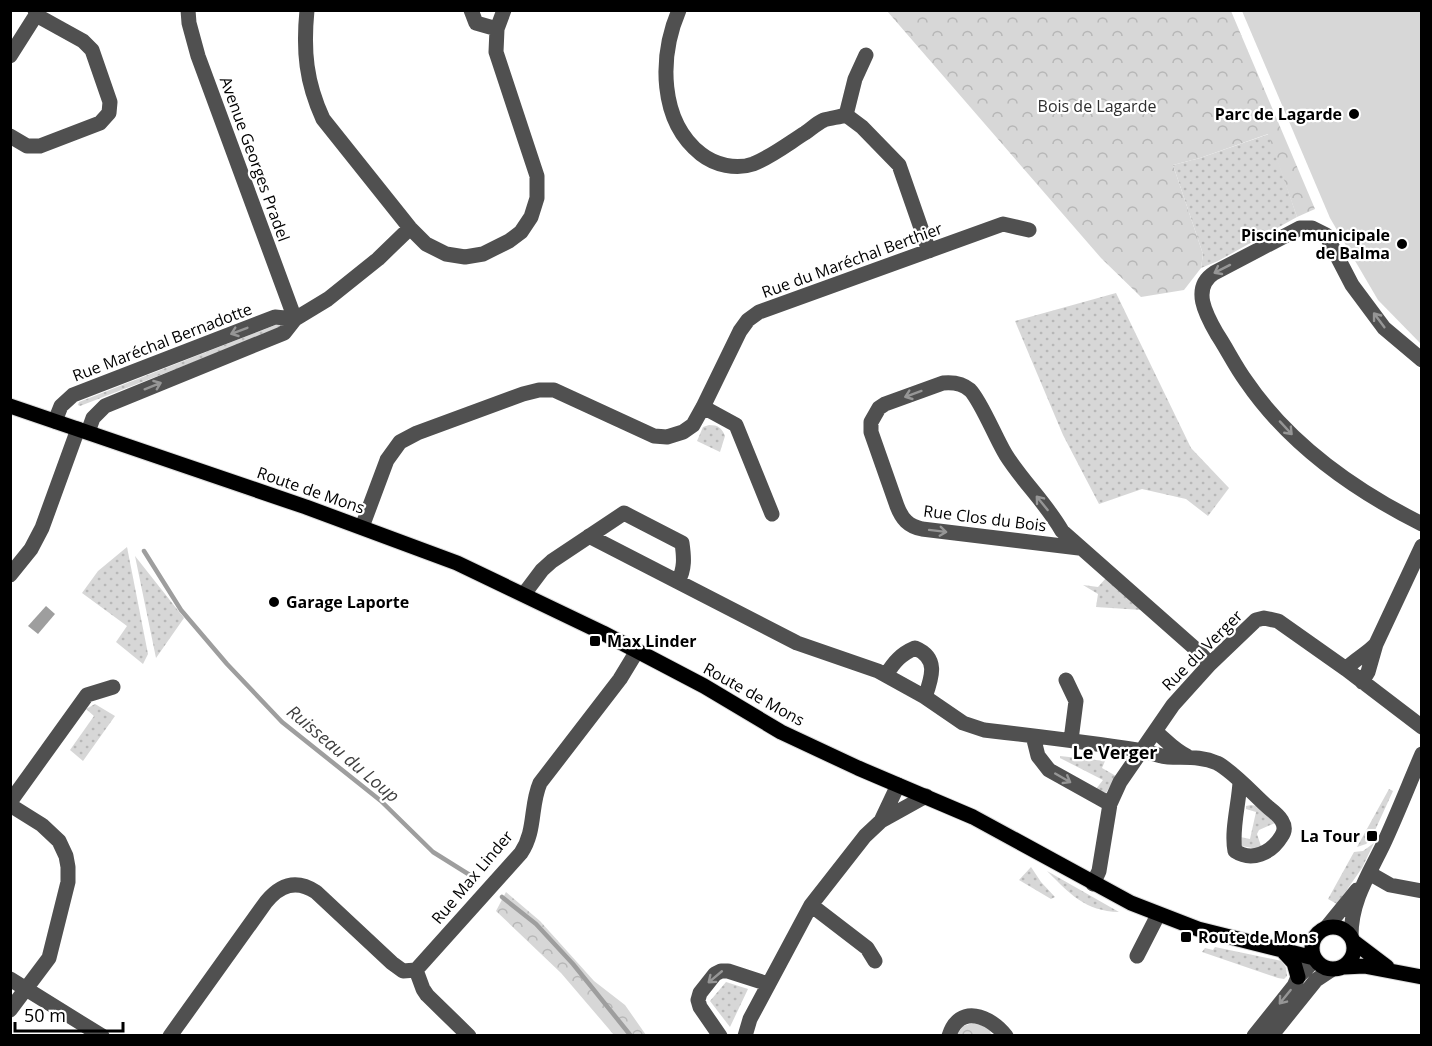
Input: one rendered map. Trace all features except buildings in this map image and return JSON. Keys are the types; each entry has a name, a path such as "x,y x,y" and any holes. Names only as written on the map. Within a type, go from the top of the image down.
{"main road":[{"name":"Route de Mons","path":"10,406 362,527 457,563 637,651 704,686 781,732 973,817 1093,884 1158,915 1227,938 1314,959"},
{"path":"1392,970 1377,962 1340,928 1321,932 1312,943 1314,959 1319,965 1337,968 1354,965 1422,977"},
{"name":"Route de Mons","path":"1277,949 1302,943 1321,932"},
{"path":"1337,968 1353,956 1352,939"},
{"path":"1277,949 1294,963 1298,977"}],"street":[{"name":"Avenue Georges Pradel","path":"188,10 198,56 295,319"},
{"path":"307,10 305,30 308,78 323,119 410,228 426,244 446,254 465,257 483,254 521,232 531,217 537,198 537,176 499,64 495,41 496,29 504,10"},
{"path":"471,10 476,23 496,29"},
{"path":"679,10 667,54 666,90 674,120 689,144 707,159 725,166 753,164 822,121 846,115"},
{"path":"10,56 35,13 83,41 92,50 110,102 109,113 100,123 40,146 27,146 10,136"},
{"path":"846,115 855,79 866,55"},
{"path":"846,115 862,127 899,165 929,251"},
{"name":"Rue du Maréchal Berthier","path":"362,527 387,460 400,442 417,433 523,394 539,390 554,390 654,436 667,437 682,432 693,424 740,331 748,320 759,312 1003,224 1029,230"},
{"name":"Rue Maréchal Bernadotte","path":"10,575 31,549 42,528 83,431 105,405 284,333 295,319 328,299 378,259 410,228"},
{"path":"1422,360 1384,328 1352,285 1326,235 1312,228 1299,228 1214,273 1209,276 1203,286 1201,299 1208,319 1246,381 1293,436 1343,477 1398,512 1422,524"},
{"name":"Rue Maréchal Bernadotte","path":"55,421 62,406 73,395 275,317 295,319"},
{"name":"Rue Clos du Bois","path":"1079,548 922,529 907,523 901,517 871,432 874,415 885,404 944,383 951,382 965,386 975,397 994,435 1021,477 1054,517 1062,531 1210,664"},
{"path":"703,407 736,425 772,514"},
{"path":"524,594 542,570 564,552 624,513 682,543 684,561 682,575 678,581"},
{"path":"589,536 797,643 886,675 963,723 974,727 1033,736 1141,750 1169,757 1187,756"},
{"path":"1362,682 1368,672 1376,644 1422,546"},
{"name":"Rue du Verger","path":"1093,884 1099,871 1110,804 1120,782 1173,705 1250,624 1264,618 1278,621 1422,727"},
{"path":"1346,669 1366,655 1376,644"},
{"path":"886,675 904,653 915,648 925,652 932,660 932,670 925,698"},
{"name":"Rue Max Linder","path":"416,970 521,853 531,829 540,783 620,680 637,651"},
{"path":"1066,680 1076,701 1071,740"},
{"path":"10,1010 49,958 68,882 68,867 59,841 42,825 10,803 87,695 113,687"},
{"path":"1156,732 1173,750 1221,765 1282,819 1285,829 1282,837 1263,855 1240,854 1235,850 1233,843 1240,782"},
{"path":"1033,736 1038,756 1049,770 1110,804"},
{"path":"1352,939 1352,915 1365,879 1384,843 1422,754"},
{"path":"881,821 898,785"},
{"path":"745,1035 750,1019 811,904 865,836 881,821 926,796"},
{"path":"1365,879 1422,891"},
{"path":"1321,932 1365,879"},
{"path":"170,1035 274,892 295,884 306,886 392,963 404,971 416,970 427,995 470,1035"},
{"path":"811,904 867,948 875,961"},
{"path":"1137,956 1158,915"},
{"path":"1254,1035 1314,959"},
{"path":"1271,1035 1316,980 1337,968"},
{"path":"720,1035 700,1007 698,1000 700,993 715,974 728,970 768,984"},
{"path":"10,979 102,1035"},
{"path":"949,1035 957,1021 966,1017 978,1016 990,1019 1006,1035"}],"green space":[{"name":"Bois de Lagarde","path":"887,11 1231,11 1315,209 1297,217 1268,134 1173,165 1203,254 1201,268 1184,290 1141,297 1101,258"},
{"name":"Parc de Lagarde","path":"1242,11 1421,11 1421,344 1378,300 1330,218"},
{"path":"1269,134 1297,217 1201,268 1203,254 1173,165"},
{"path":"1116,293 1191,448 1229,488 1208,516 1186,499 1142,489 1099,504 1063,435 1015,321"},
{"path":"278,324 281,326 279,329 78,405 79,402"},
{"path":"709,425 719,428 725,436 720,452 697,441 703,427"},
{"path":"127,547 148,654 143,664 116,642 127,626 82,593 98,571"},
{"path":"135,556 184,618 156,658"},
{"path":"1106,578 1142,610 1096,607 1098,594 1083,585 1098,587"},
{"path":"95,704 115,716 83,761 70,750 94,716 86,709"},
{"path":"1060,756 1105,761 1102,768 1116,776 1106,793 1096,789 1103,780"},
{"path":"1389,789 1393,791 1371,839 1366,844 1357,847"},
{"path":"1246,806 1258,806 1275,823 1259,830 1257,834 1261,846 1257,849 1242,846 1240,837 1250,839 1256,812 1246,809"},
{"path":"1374,843 1362,868 1337,904 1328,899 1354,852 1363,851"},
{"path":"1031,867 1055,897 1051,899 1019,880"},
{"path":"1047,871 1119,912 1087,905 1071,894"},
{"path":"506,892 540,921 594,981 625,1005 646,1035 614,1035 561,973 496,911"},
{"path":"1215,947 1282,961 1287,976 1284,979 1278,978 1202,952 1205,948 1213,950"},
{"path":"726,982 748,989 730,1027 710,1001"},
{"path":"973,1023 989,1027 991,1035 956,1036 963,1026"}],"shaded area":[{"path":"46,606 55,614 38,634 28,626"}],"waterway":[{"name":"Ruisseau du Loup","path":"144,551 181,610 227,664 282,722 381,801 433,852 473,877"},
{"name":"Ruisseau du Loup","path":"502,897 536,924 573,964 631,1036"}],"place":[{"name":"Parc de Lagarde","path":"1354,114"},
{"name":"Piscine municipale de Balma","path":"1402,244"},
{"name":"Garage Laporte","path":"274,602"},
{"name":"Max Linder","path":"595,641"},
{"name":"La Tour","path":"1372,836"},
{"name":"Route de Mons","path":"1186,937"}],"district":[{"name":"Le Verger","path":"1115,753"}]}
